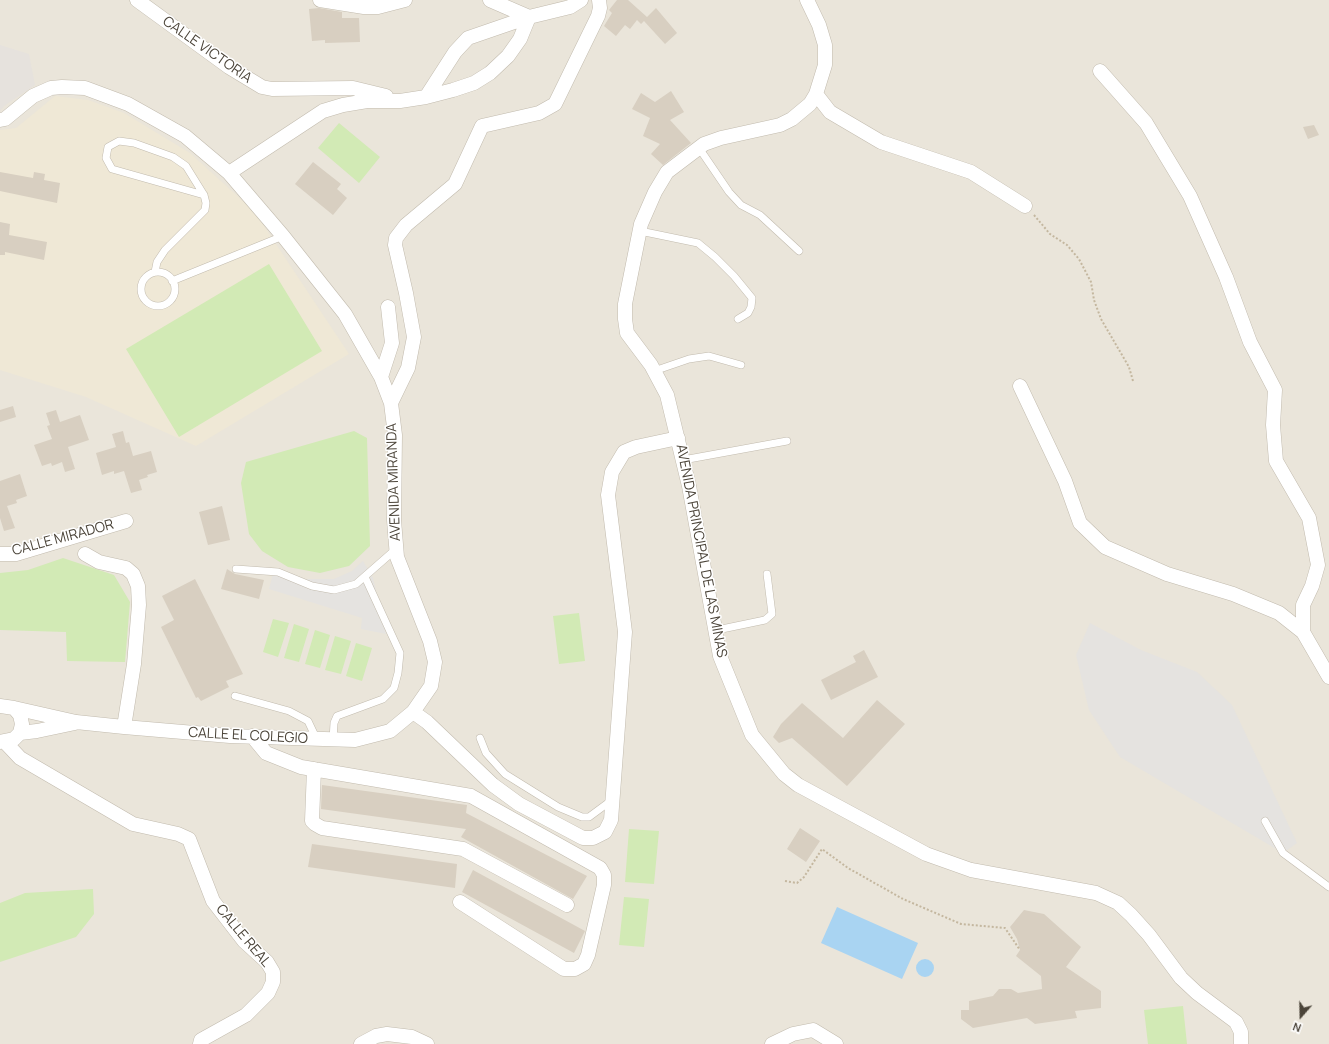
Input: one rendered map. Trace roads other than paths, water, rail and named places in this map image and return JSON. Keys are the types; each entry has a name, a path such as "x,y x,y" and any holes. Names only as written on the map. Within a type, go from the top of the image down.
{"street":[{"name":"CALLE VICTORIA","path":"137,0 229,67 262,86 272,89 353,88 400,101"},
{"path":"320,0 364,8 378,7 405,0"},
{"path":"490,0 529,17"},
{"path":"426,97 456,52 468,38 529,17 570,7 581,0"},
{"path":"391,403 408,368 414,337 395,245 396,238 406,225 455,184 482,126 534,115 547,110 555,104 598,16 600,8 599,0"},
{"name":"AVENIDA PRINCIPAL DE LAS MINAS","path":"807,0 819,25 825,45 825,65 816,94 810,104 801,113 780,125 721,138 700,148 667,172 648,206 640,231 629,281 625,319 627,333 654,371 667,395 683,460 717,630 720,656 752,735 784,774 798,785 906,844 950,863 1003,877 1085,890 1096,893 1118,903 1131,914 1181,978 1197,993 1236,1022 1241,1032 1241,1044"},
{"path":"0,120 5,119 33,96 50,88 85,88 128,104 185,136 229,172 323,111 343,105 367,101 400,101 426,97 464,87 490,73 503,62 517,45 529,17"},
{"path":"1100,70 1146,123 1190,196 1226,277 1250,342 1275,390 1273,425 1276,462 1309,518 1318,565 1312,586 1302,605 1303,632"},
{"path":"816,94 830,112 881,142 971,172 1025,206"},
{"name":"AVENIDA MIRANDA","path":"229,172 283,236 345,314 381,377 391,403 395,435 394,520 397,557 430,641 435,662 431,686 413,712"},
{"path":"381,377 392,343 388,307"},
{"path":"1020,386 1064,480 1080,524 1105,547 1167,574 1233,594 1272,610 1303,632 1329,677"},
{"path":"413,712 427,722 493,785 519,804 583,838 593,838 605,832 611,820 625,632 608,495 612,472 624,452 636,447 678,438"},
{"name":"CALLE MIRADOR","path":"0,554 16,554 126,521"},
{"path":"85,554 99,562 126,568 134,574 138,586 139,605 134,664 124,727"},
{"name":"CALLE EL COLEGIO","path":"0,706 76,722 230,736 317,740 356,740 390,731 413,712"},
{"path":"14,708 22,719 20,732"},
{"name":"CALLE EL COLEGIO","path":"3,742 14,739 20,732 52,728 76,722"},
{"path":"252,736 266,753 301,767 471,796 600,868 604,875 604,885 588,955 584,964 575,969 564,969 460,902"},
{"name":"CALLE REAL","path":"3,742 20,758 133,824 178,834 189,839 213,900 244,941 267,962 273,972 273,982 268,993 246,1015 201,1040 200,1044"},
{"path":"314,770 312,821 322,828 463,850 567,905"},
{"path":"772,1044 793,1034 813,1030 836,1044"},
{"path":"361,1044 376,1036 387,1034 412,1037 426,1044"}],"lane":[{"path":"155,272 157,262 165,250 205,210 206,203 204,195 186,166 173,157 134,143 119,141 108,147 106,158 112,169 204,195"},
{"path":"700,148 729,192 741,205 760,215 799,251"},
{"path":"640,231 698,243 715,258 734,276 752,298 751,307 748,313 738,319"},
{"path":"172,281 283,236"},
{"path":"155,272 162,273 172,281 174,293 172,299 166,304 154,306 143,298 142,285 149,275 155,272"},
{"path":"654,371 689,359 709,356 741,365"},
{"path":"683,460 787,441"},
{"path":"236,569 278,572 312,586 334,590 356,584 366,577 396,548"},
{"path":"717,630 765,620 772,614 767,574"},
{"path":"333,740 334,723 338,716 383,699 394,688 398,674 400,653 366,577"},
{"path":"235,696 289,711 308,721 317,740"},
{"path":"480,738 486,753 505,774 558,807 582,817 589,816 612,800"},
{"path":"1265,822 1283,853 1329,887"}],"water":[{"path":"837,907 918,943 902,979 821,943"},
{"path":"925,959 931,962 934,968 931,974 925,977 919,974 916,968 919,962"}]}
